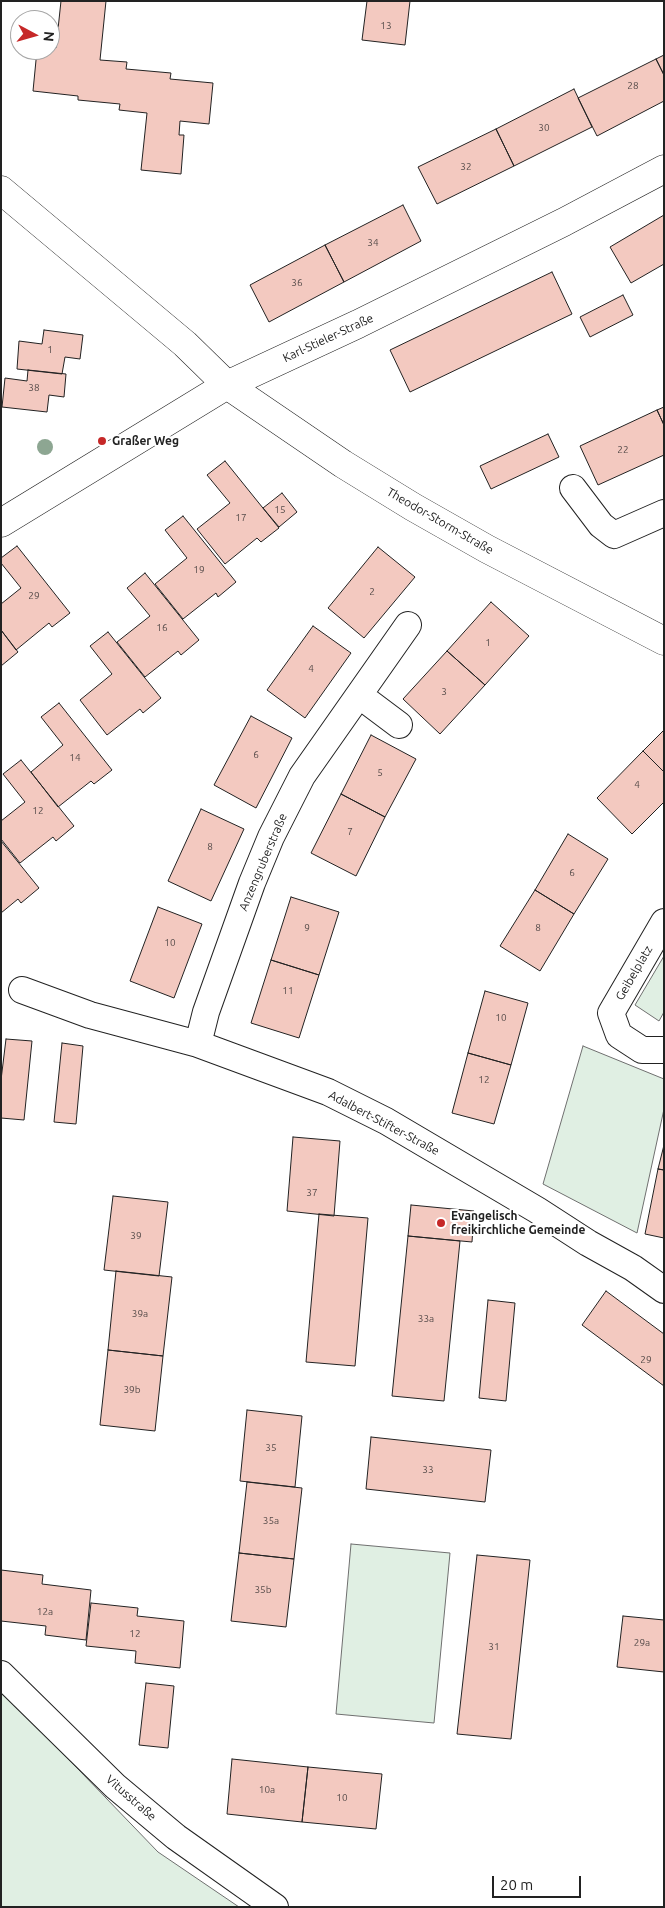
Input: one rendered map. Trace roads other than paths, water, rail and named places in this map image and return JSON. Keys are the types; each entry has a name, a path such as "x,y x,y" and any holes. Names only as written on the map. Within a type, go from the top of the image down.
{"street":[{"name":"Karl-Stieler-Straße","path":"1,523 226,386 532,238 664,169"},
{"path":"1,190 186,344 226,386"},
{"name":"Theodor-Storm-Straße","path":"226,386 343,464 413,507 486,549 664,641"},
{"path":"573,488 601,525 614,535 664,513"},
{"name":"Anzengruberstraße","path":"198,1044 206,1012 245,901 271,837 302,776 408,625"},
{"path":"359,695 398,725"},
{"name":"Geibelplatz","path":"664,922 611,1013 619,1034 642,1050 664,1050"},
{"name":"Adalbert-Stifter-Straße","path":"22,990 90,1015 198,1044 328,1092 386,1122 537,1210 633,1268 664,1290"},
{"name":"Vitusstraße","path":"1,1674 115,1786 176,1837 275,1907"}],"place":[{"name":"Graßer Weg","path":"102,441"},
{"name":"Evangelisch freikirchliche Gemeinde","path":"441,1223"}]}
